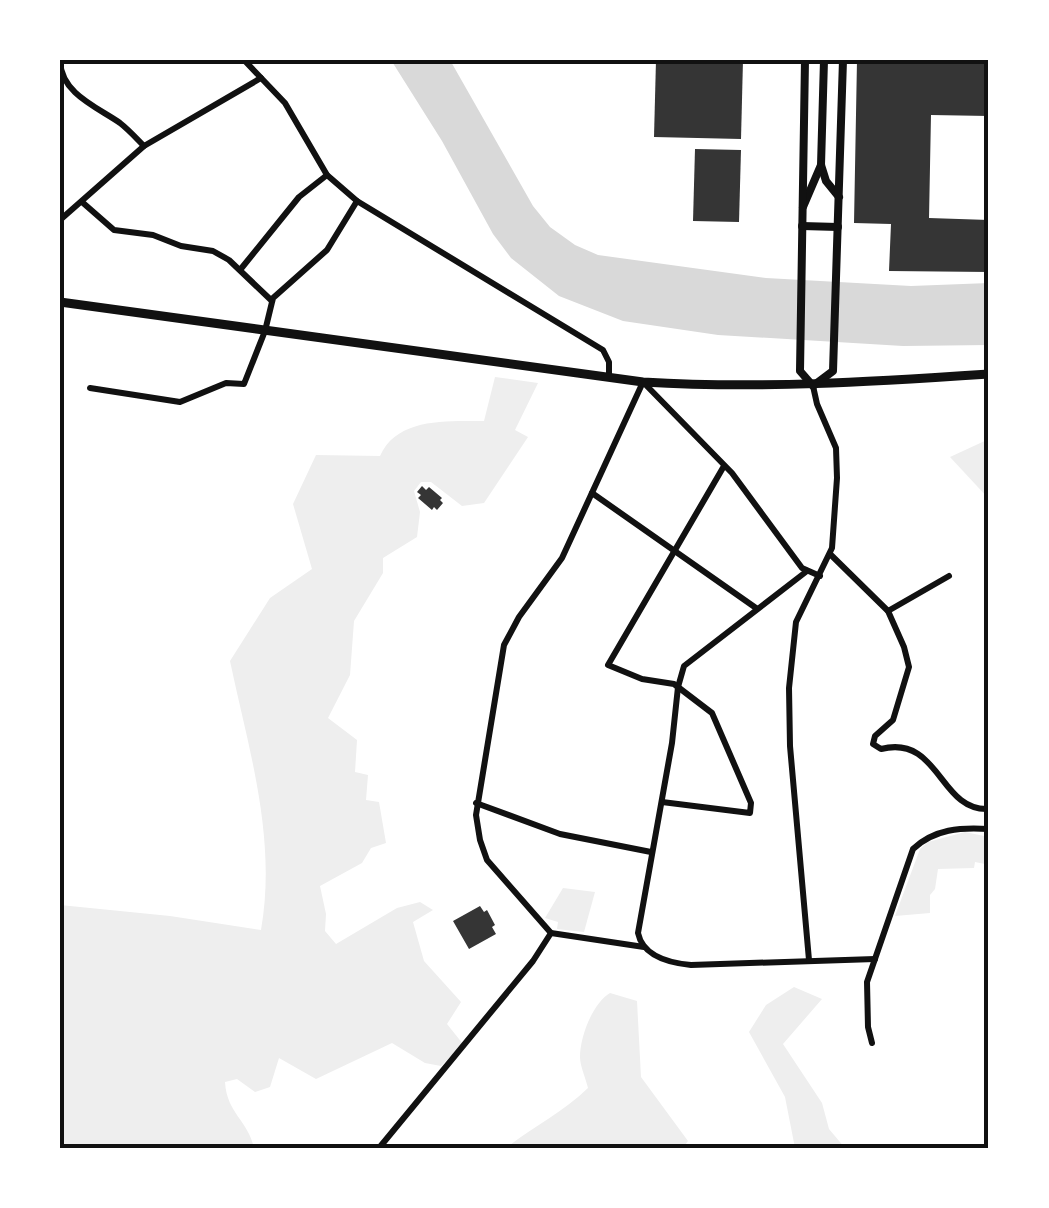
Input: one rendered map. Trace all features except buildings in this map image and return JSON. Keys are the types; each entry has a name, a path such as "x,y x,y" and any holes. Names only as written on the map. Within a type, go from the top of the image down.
{"main road":[{"path":"806,60 800,371 813,386"},
{"path":"824,60 821,165 826,181 839,198"},
{"path":"813,386 833,371 843,60"},
{"path":"802,210 821,165"},
{"path":"802,226 838,227"},
{"path":"60,302 643,382 813,386 989,374"}],"street":[{"path":"244,60 284,103 328,175 357,201 603,350 609,362 609,377"},
{"path":"60,62 61,76 72,88 144,146"},
{"path":"60,220 144,146 261,78"},
{"path":"240,270 300,197 328,175"},
{"path":"90,388 180,402 226,384 244,384 265,331 272,300 327,250 357,201"},
{"path":"82,202 114,230 207,248 240,270 272,300"},
{"path":"820,576 807,571 724,466 643,382 562,558 518,617 504,645 476,803 480,840 487,860 552,933 644,946 666,962 691,966 875,959"},
{"path":"809,960 788,710 796,622 830,554 836,448 813,386"},
{"path":"661,802 750,812 751,803 712,713 678,687 608,666 724,466"},
{"path":"592,493 756,608"},
{"path":"830,554 888,611 909,667 893,720 874,736 873,744 881,750 908,746 919,752 946,786 972,806 989,809"},
{"path":"644,946 638,933 684,666 807,571"},
{"path":"888,611 949,576"},
{"path":"476,803 560,834 651,852"},
{"path":"872,1043 867,982 913,848 926,836 989,829"},
{"path":"383,1146 552,933"}],"shaded area":[{"path":"391,60 450,60 533,206 550,227 575,245 598,255 766,278 911,286 989,283 989,345 903,346 718,335 623,321 559,296 511,258 493,234 442,141"},
{"path":"495,377 538,383 515,430 528,437 484,503 462,506 431,482 421,482 414,491 420,512 417,537 383,558 383,573 354,621 350,675 328,718 357,740 355,772 368,775 366,800 379,802 386,843 371,848 362,863 320,886 325,931 336,944 397,908 420,902 433,910 413,922 424,961 461,1002 447,1024 463,1044 441,1066 425,1063 392,1043 316,1079 279,1058 270,1087 255,1092 237,1079 225,1082 230,1102 254,1148 60,1148 60,905 261,930 266,862 263,828 230,661 270,598 312,569 293,504 316,455 380,456 388,443 411,428 440,422 484,421"},
{"path":"989,439 989,499 950,457"},
{"path":"965,832 989,837 989,920 985,864 975,862 974,868 938,869 935,889 930,895 930,913 895,916 920,849 928,842"},
{"path":"563,888 595,892 584,932 557,929 558,922 545,918"},
{"path":"794,987 822,999 783,1044 822,1103 829,1129 845,1148 795,1148 785,1097 749,1032 766,1005"},
{"path":"610,993 637,1001 641,1077 688,1141 683,1148 506,1148 588,1088 580,1061 582,1040 593,1012"}]}
